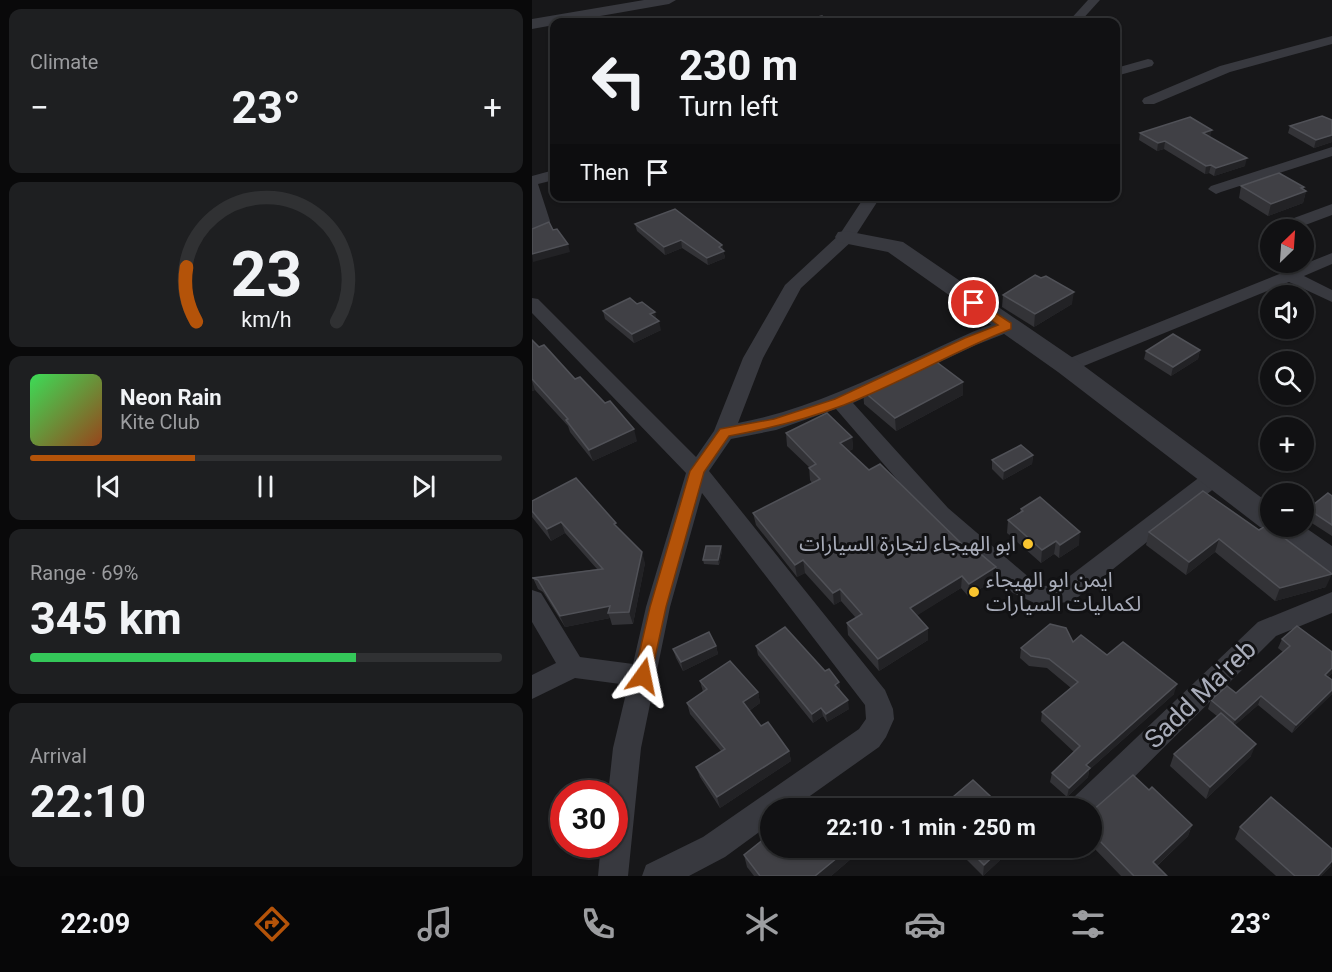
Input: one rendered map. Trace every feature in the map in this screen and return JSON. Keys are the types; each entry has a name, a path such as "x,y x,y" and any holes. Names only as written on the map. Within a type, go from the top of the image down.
{"street":[{"path":"566,18 669,0"},
{"path":"1078,18 1094,0"},
{"path":"532,24 550,21"},
{"path":"1149,101 1225,69 1332,40"},
{"path":"1120,71 1148,63"},
{"path":"1216,189 1332,151"},
{"path":"532,182 550,176"},
{"path":"532,187 542,222 532,230"},
{"path":"613,876 627,748 658,607 697,471 724,433 753,358 794,285 846,237 870,201"},
{"path":"1305,219 1332,209"},
{"path":"846,237 895,247 1067,366 1260,512"},
{"path":"1067,366 1332,258"},
{"path":"1290,275 1332,297"},
{"path":"532,303 697,471 876,698 880,708 880,718 874,734 858,747 714,847 657,876"},
{"path":"724,433 775,423 840,402 969,341 1007,326"},
{"path":"840,402 940,514 1022,586 1041,596 1064,594 1213,478"},
{"path":"1297,537 1332,562"},
{"path":"532,600 572,667"},
{"name":"Sadd Ma'reb","path":"1093,798 1267,629 1332,602"},
{"path":"532,688 572,667 643,676"}],"building":[{"path":"1322,116 1332,120 1332,135 1316,140 1290,126"},
{"path":"1190,117 1212,130 1203,133 1247,158 1216,168 1211,165 1206,166 1165,141 1158,143 1140,133"},
{"path":"1279,173 1304,187 1301,188 1306,191 1271,204 1241,186"},
{"path":"675,209 722,245 719,247 724,251 707,258 681,240 664,247 635,224"},
{"path":"549,222 553,230 557,229 568,244 532,254 532,229"},
{"path":"1035,275 1041,278 1046,276 1074,292 1035,314 1003,295"},
{"path":"630,298 637,304 642,302 655,312 650,314 659,321 632,334 603,311"},
{"path":"1173,334 1200,350 1173,367 1146,351"},
{"path":"532,340 539,347 544,345 575,379 580,377 605,403 610,401 634,429 589,450 566,420 568,419 532,379"},
{"path":"930,357 963,382 895,418 863,391"},
{"path":"827,413 852,437 840,443 869,470 880,464 966,548 970,545 996,567 969,584 962,576 910,608 928,628 878,659 847,623 862,614 840,589 833,593 803,560 795,565 753,513 820,479 809,468 816,464 786,433"},
{"path":"1021,445 1033,455 1004,471 992,460"},
{"path":"576,478 616,523 614,524 642,552 629,612 608,613 610,606 560,616 538,580 533,578 603,569 561,522 547,529 532,511 532,501"},
{"path":"1203,491 1260,529 1260,537 1283,537 1332,574 1280,588 1219,539 1189,562 1149,532"},
{"path":"1328,493 1332,496 1332,525 1314,513 1314,504"},
{"path":"1040,497 1080,532 1060,545 1056,541 1042,550 1008,520"},
{"path":"706,546 721,546 718,560 703,560"},
{"path":"1050,624 1066,628 1073,642 1081,635 1107,655 1123,642 1177,684 1086,765 1090,768 1069,788 1052,773 1080,746 1042,712 1078,682 1049,659 1031,656 1021,648"},
{"path":"1297,626 1332,652 1332,668 1325,675 1332,680 1332,690 1296,725 1261,696 1235,720 1211,700 1227,686 1236,693 1290,646 1282,639"},
{"path":"785,627 825,671 829,669 839,682 835,685 848,700 826,714 821,708 812,714 756,646"},
{"path":"709,632 716,646 681,662 673,649"},
{"path":"730,661 758,692 743,702 761,726 768,722 789,751 717,797 696,767 725,749 687,703 707,689 700,681"},
{"path":"1221,713 1256,744 1210,787 1174,754"},
{"path":"1133,775 1149,790 1152,787 1192,825 1153,862 1167,876 1134,876 1102,843 1102,802"},
{"path":"973,780 992,798 952,798"},
{"path":"1271,797 1332,849 1332,861 1318,876 1295,876 1240,827"},
{"path":"760,842 760,858 837,858 815,876 760,876 744,855"},
{"path":"977,858 991,858 984,865"}],"place":[{"name":"ابو الهيجاء لتجارة السيارات","path":"1028,544"},
{"name":"ايمن ابو الهيجاء لكماليات السيارات","path":"974,592"}],"route":[{"path":"643,676 658,607 697,471 724,433 775,423 840,402 969,341 1007,326 974,303"}]}
